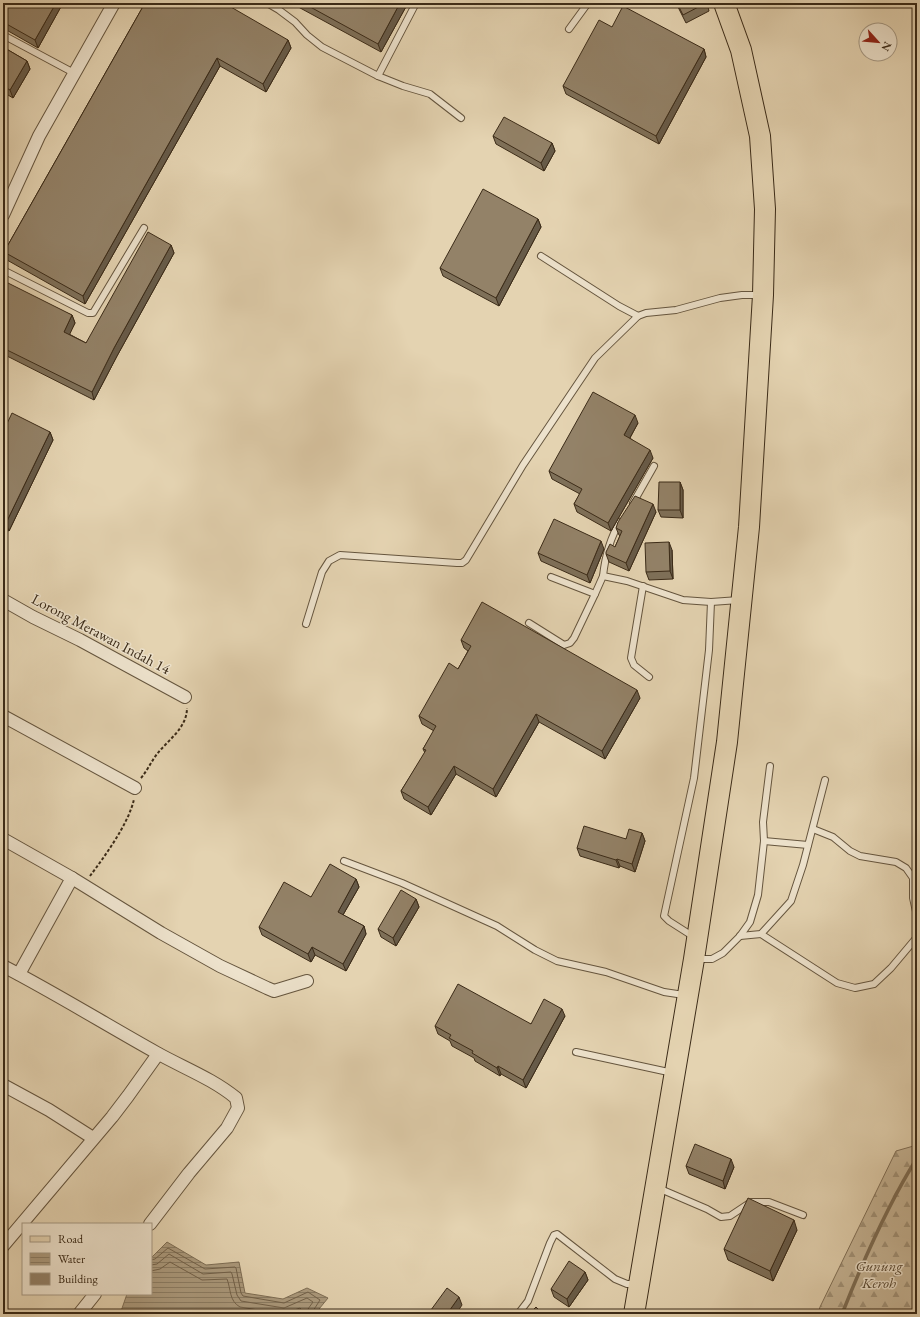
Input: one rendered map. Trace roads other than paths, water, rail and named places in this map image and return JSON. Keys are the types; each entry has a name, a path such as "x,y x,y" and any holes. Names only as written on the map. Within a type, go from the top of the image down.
{"main road":[{"path":"634,1314 657,1187 674,1073 696,949 727,742 749,527 763,296 765,209 760,136 741,50 724,3"}],"street":[{"path":"3,215 39,136 114,3"},
{"name":"Lorong Merawan Indah 14","path":"3,600 185,697"},
{"path":"3,716 135,788"},
{"path":"3,839 88,887 161,933 220,966 267,988 274,991 307,981"},
{"path":"19,974 72,878"},
{"path":"3,966 158,1054 197,1073 236,1098 238,1108 227,1128 189,1173 151,1223"},
{"path":"23,1223 57,1184 128,1096 158,1054"},
{"path":"3,1085 49,1110 93,1138"},
{"path":"3,1246 22,1224"},
{"path":"79,1314 94,1295"}],"lane":[{"path":"267,3 295,22 307,35 322,47 378,76 403,86 430,94 461,118"},
{"path":"378,76 416,3"},
{"path":"568,29 588,3"},
{"path":"3,35 74,73"},
{"path":"3,270 88,313 93,313 144,228"},
{"path":"541,256 619,306 638,316"},
{"path":"306,624 322,572 329,561 340,555 457,563 462,563 466,560 523,465 595,358 638,316 646,313 676,310 720,298 742,295 763,296"},
{"path":"630,508 654,466"},
{"path":"529,623 564,645 570,643 574,638 603,576 605,559 617,528 625,515"},
{"path":"603,576 627,581 683,600 711,602 741,600"},
{"path":"551,577 595,594"},
{"path":"643,586 631,658 634,665 649,677"},
{"path":"711,602 709,650 694,778 664,916 696,949 712,959 723,953 740,936 750,922 758,896 764,841 763,822 770,766"},
{"path":"761,934 792,901 813,829 825,780"},
{"path":"813,829 833,838 850,851 860,856 896,862 906,868 913,878 913,898 917,916"},
{"path":"764,841 808,845"},
{"path":"344,861 402,883 496,926 535,950 557,961 606,972 664,992 688,995"},
{"path":"740,936 761,934 838,983 855,988 874,984 891,968 917,937"},
{"path":"576,1052 674,1073"},
{"path":"657,1187 674,1196 707,1209 721,1217 730,1216 750,1202 769,1202 803,1215"},
{"path":"518,1314 528,1301 550,1243 554,1235 557,1234 614,1279 627,1284 639,1284"}],"water":[{"path":"167,1242 206,1265 239,1262 245,1293 283,1299 307,1288 328,1298 315,1314 120,1314 127,1295 152,1295 152,1257"}],"waterway":[{"path":"842,1314 876,1234 917,1158"}],"park label":[{"name":"Gunung Keroh","path":"879,1274"}]}
